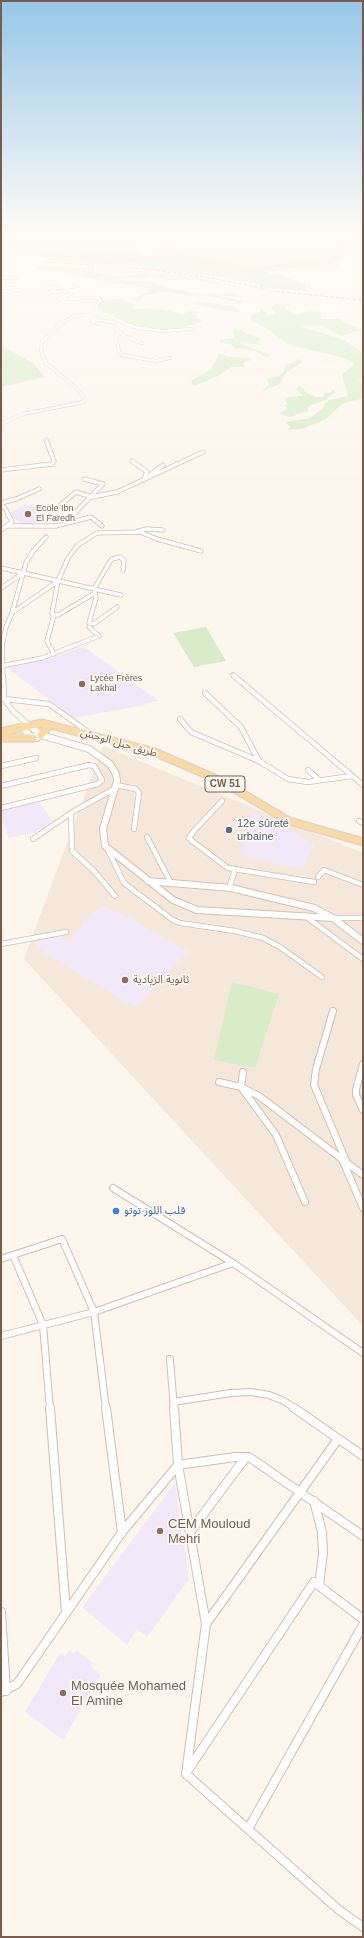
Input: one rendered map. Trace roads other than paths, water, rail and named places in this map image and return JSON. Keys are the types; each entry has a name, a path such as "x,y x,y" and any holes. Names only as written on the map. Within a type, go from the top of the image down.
{"main road":[{"name":"طريق جبل الوحش","path":"31,727 42,723 56,725 84,734 140,748 221,781 289,821 309,828 363,842"},
{"path":"31,727 41,735 51,739 82,746 95,752 114,769 116,774 116,786 103,829 105,846 173,900 197,910 333,918"},
{"path":"1,732 31,727 84,734"},
{"path":"41,735 47,728"},
{"path":"1,738 23,729"},
{"path":"23,729 33,738"},
{"path":"1,738 51,739"},
{"path":"148,881 229,888 314,908 333,918 363,941"}],"street":[{"path":"1,424 23,414 84,402 85,399 78,390 46,363 41,351 42,342 60,324"},
{"path":"103,324 115,327 128,338 142,343"},
{"path":"130,324 156,331 192,329"},
{"path":"122,333 118,333 116,337 119,351 122,355 156,361 170,358"},
{"path":"1,470 52,464 54,461 46,440"},
{"path":"56,509 76,492 92,497 117,492 203,452"},
{"path":"132,461 147,472 143,480"},
{"path":"143,480 163,465"},
{"path":"64,524 104,484 84,479"},
{"path":"1,530 11,523 12,520 1,504 39,489"},
{"path":"1,496 6,501"},
{"path":"6,526 56,526 91,517 102,526"},
{"path":"54,654 46,641 54,616 52,613 58,581 64,565 72,552 85,540 97,533 147,529 163,530"},
{"path":"93,530 97,533"},
{"path":"135,531 201,551"},
{"path":"31,727 23,718 13,711 4,698 2,646 6,628 24,573 33,551 46,537"},
{"path":"54,616 58,615 95,591 112,559 116,557 123,559 123,570"},
{"path":"1,568 95,591 120,595"},
{"path":"1,588 24,573"},
{"path":"12,613 58,581"},
{"path":"95,591 96,598 90,624 94,624 117,607"},
{"path":"2,666 36,660 99,636 89,627"},
{"path":"233,674 257,697 287,719 363,785"},
{"path":"205,693 241,727 259,761"},
{"path":"4,698 49,704 93,736"},
{"path":"180,719 191,732 259,761 288,779 301,782 352,776"},
{"path":"1,766 36,758"},
{"path":"1,786 89,765 94,766 102,780 98,784 1,808"},
{"path":"308,770 319,780"},
{"path":"33,839 71,813 116,786 136,789 139,793 134,830"},
{"path":"222,800 192,832 189,838 223,865 235,870 314,882"},
{"path":"71,813 72,850 94,871 115,896"},
{"path":"147,837 171,883"},
{"path":"105,846 124,883 173,920 180,923 236,931 263,938 280,947 322,977"},
{"path":"229,888 235,870"},
{"path":"318,877 324,870 363,885"},
{"path":"305,916 363,959"},
{"path":"333,918 363,918"},
{"path":"1,944 66,932"},
{"path":"333,1011 316,1068 314,1085 363,1208"},
{"path":"363,1064 356,1089 356,1095 363,1110"},
{"path":"243,1072 241,1087 276,1136 305,1202"},
{"path":"219,1082 241,1087 259,1096 363,1175"},
{"path":"113,1188 233,1263 363,1353"},
{"path":"1,1259 62,1239 94,1312 122,1532"},
{"path":"13,1255 43,1325 66,1612"},
{"path":"1,1336 94,1312 233,1263"},
{"path":"170,1359 178,1465 206,1624 186,1774"},
{"path":"173,1402 231,1393 251,1392 269,1395 284,1401 363,1456"},
{"path":"206,1624 338,1439"},
{"path":"1,1612 3,1692 17,1684 122,1532 178,1465 234,1457 246,1457 263,1465 363,1536"},
{"path":"190,1532 246,1457"},
{"path":"314,1501 322,1532 319,1586"},
{"path":"186,1774 314,1582 363,1619"},
{"path":"248,1829 363,1625"},
{"path":"186,1774 339,1910 363,1927"}],"place":[{"name":"Ecole Ibn El Faredh","path":"28,514"},
{"name":"Lycée Frères Lakhal","path":"82,684"},
{"name":"12e sûreté urbaine","path":"229,830"},
{"name":"ثانوية الزيادية","path":"125,980"},
{"name":"قلب اللوز توتو","path":"116,1211"},
{"name":"CEM Mouloud Mehri","path":"160,1531"},
{"name":"Mosquée Mohamed El Amine","path":"63,1693"}]}
